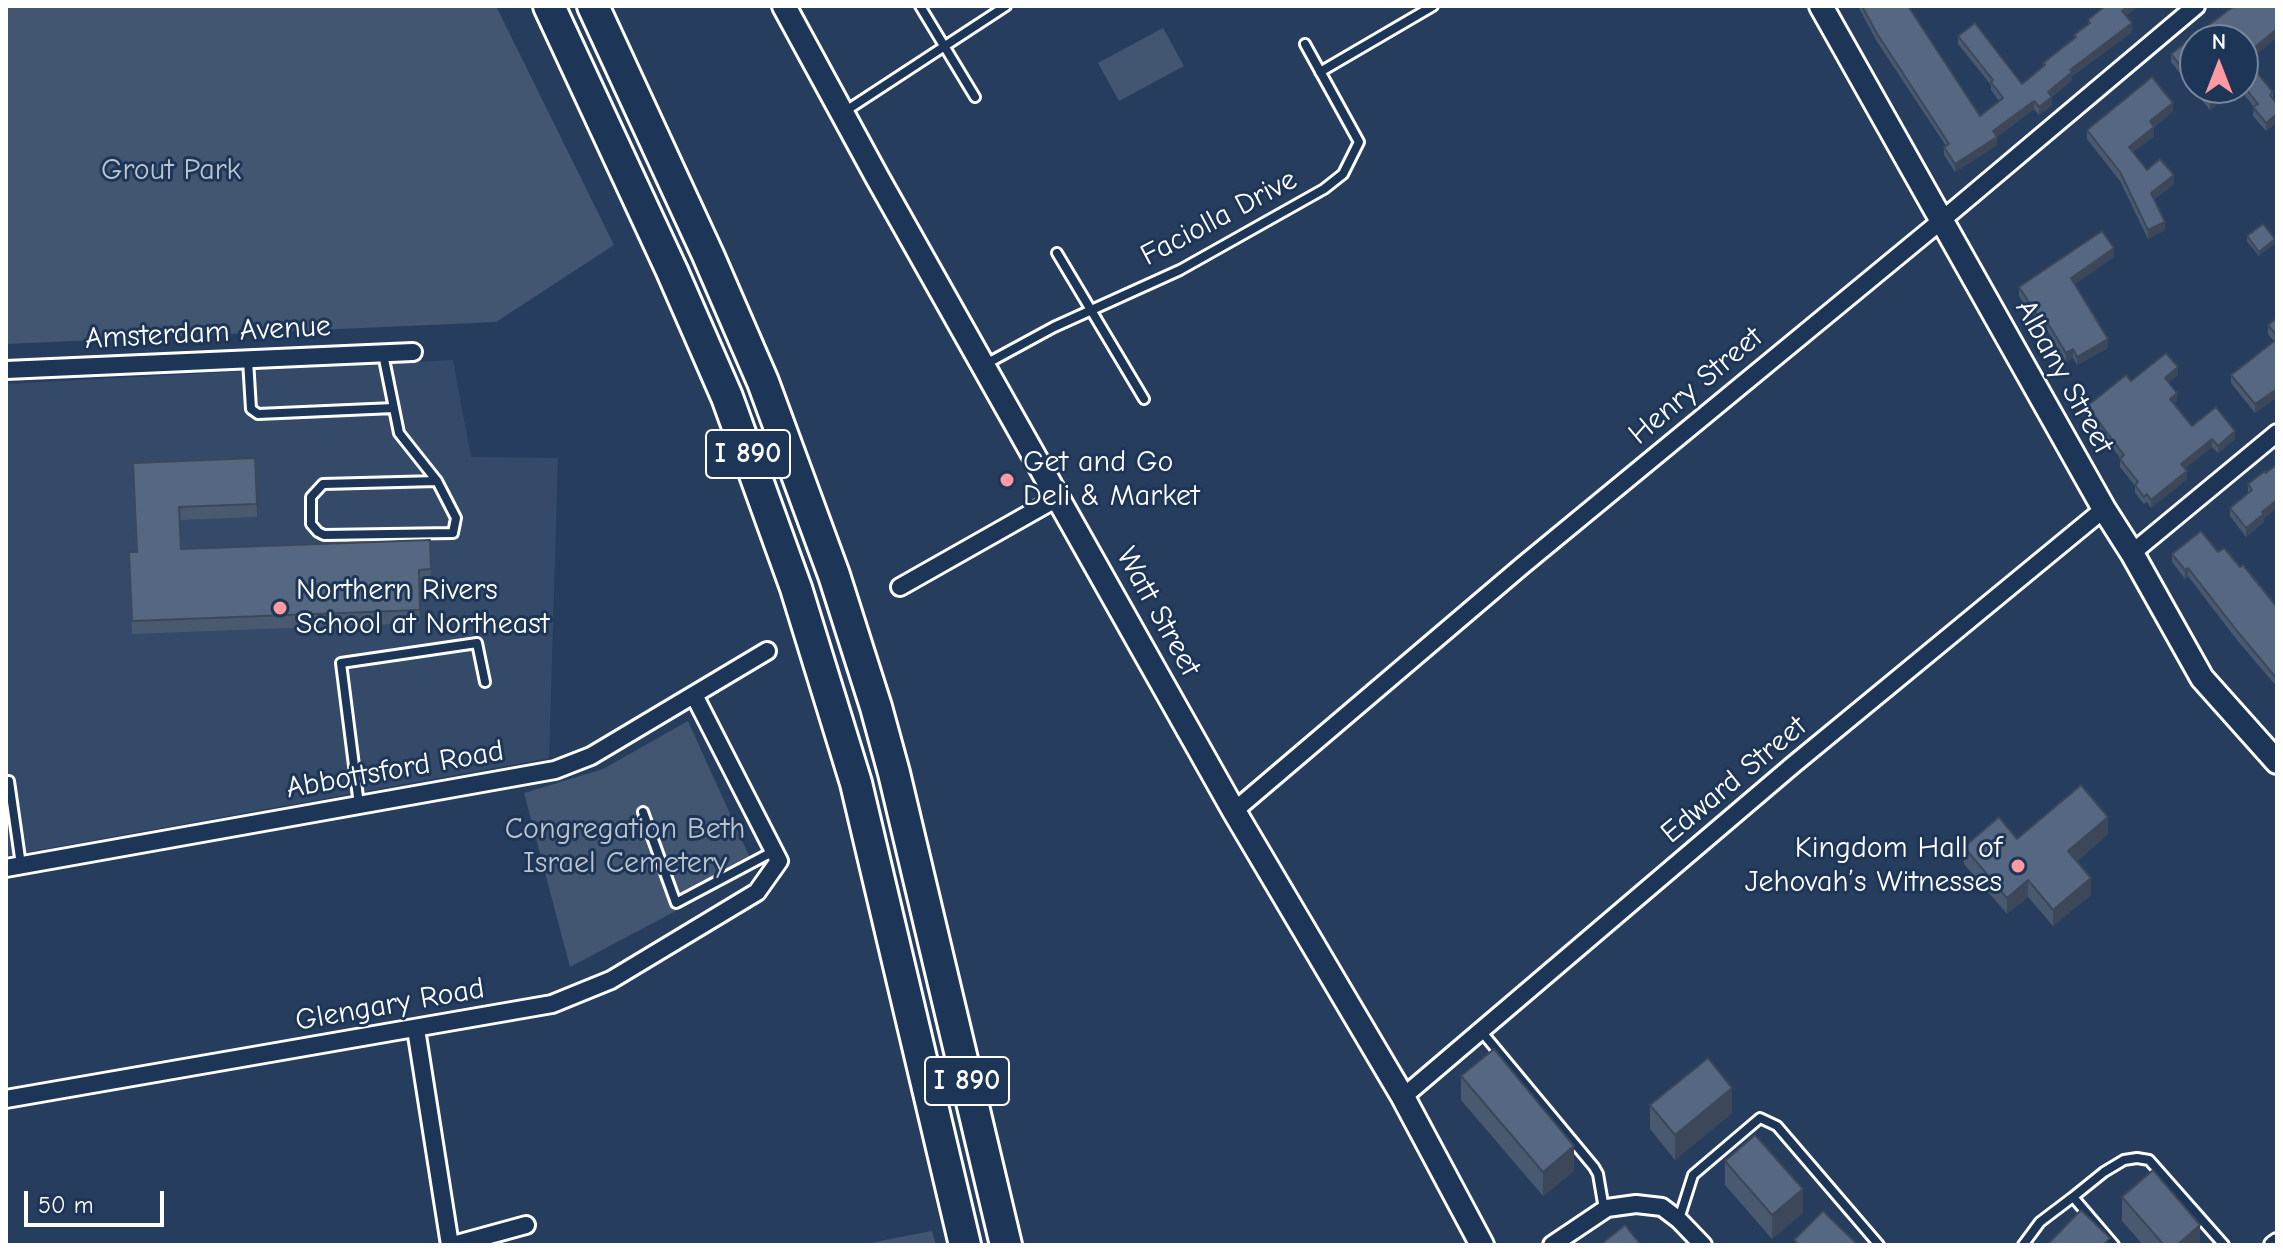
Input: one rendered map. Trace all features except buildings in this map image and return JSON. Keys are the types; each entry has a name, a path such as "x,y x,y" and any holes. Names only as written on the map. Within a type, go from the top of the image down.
{"highway":[{"name":"I 890","path":"549,6 727,397 796,588 856,783 965,1245"},
{"name":"I 890","path":"593,6 758,369 843,602 894,773 1006,1245"}],"street":[{"name":"Watt Street","path":"784,6 1234,811 1403,1097 1482,1245"},
{"name":"Albany Street","path":"1821,6 2202,678 2277,762"},
{"name":"Henry Street","path":"1234,811 1522,566 1595,509 2196,6"},
{"name":"Amsterdam Avenue","path":"6,370 413,352"},
{"path":"2132,553 2277,433"},
{"path":"900,587 1059,497"},
{"name":"Edward Street","path":"1403,1097 1793,765 2104,509"},
{"name":"Abbottsford Road","path":"14,866 555,770 591,756 767,651"},
{"path":"694,695 774,851"},
{"name":"Glengary Road","path":"6,1099 552,1004 611,980 757,892 779,861 774,851"},
{"path":"416,1029 451,1245 526,1225"},
{"path":"1552,1245 1605,1209 1636,1204 1662,1207 1703,1245"}],"lane":[{"path":"920,6 975,97"},
{"path":"843,112 1006,6"},
{"path":"1320,72 1433,6"},
{"name":"Faciolla Drive","path":"983,366 1090,311 1180,270 1324,189 1343,174 1359,142 1305,44"},
{"path":"1057,253 1144,399"},
{"path":"383,354 399,433 437,481 456,518 453,533 324,535 311,524 311,497 323,484 437,481"},
{"path":"248,360 251,409 258,414 394,408"},
{"path":"359,805 341,663 477,643 485,682"},
{"path":"6,781 9,781 14,866"},
{"path":"643,812 676,903 774,851"},
{"path":"1481,1031 1594,1167 1605,1209"},
{"path":"1679,1220 1693,1175 1760,1118 1777,1126 1879,1245"},
{"path":"2023,1245 2040,1222 2104,1172 2124,1160 2137,1158 2149,1160 2224,1245"},
{"path":"2073,1197 2114,1245"}],"shaded area":[{"name":"Northern Rivers School at Northeast","path":"453,360 471,457 558,458 549,758 6,856 6,384"}],"green space":[{"name":"Grout Park","path":"6,6 496,6 614,245 496,322 6,344"},
{"path":"1163,28 1184,66 1119,101 1098,63"},
{"name":"Congregation Beth Israel Cemetery","path":"688,721 755,869 570,967 524,793 603,769"},
{"path":"932,1231 936,1245 859,1245"}],"place":[{"name":"Get and Go Deli & Market","path":"1007,480"},
{"name":"Northern Rivers School at Northeast","path":"280,608"},
{"name":"Kingdom Hall of Jehovah’s Witnesses","path":"2018,866"}]}
